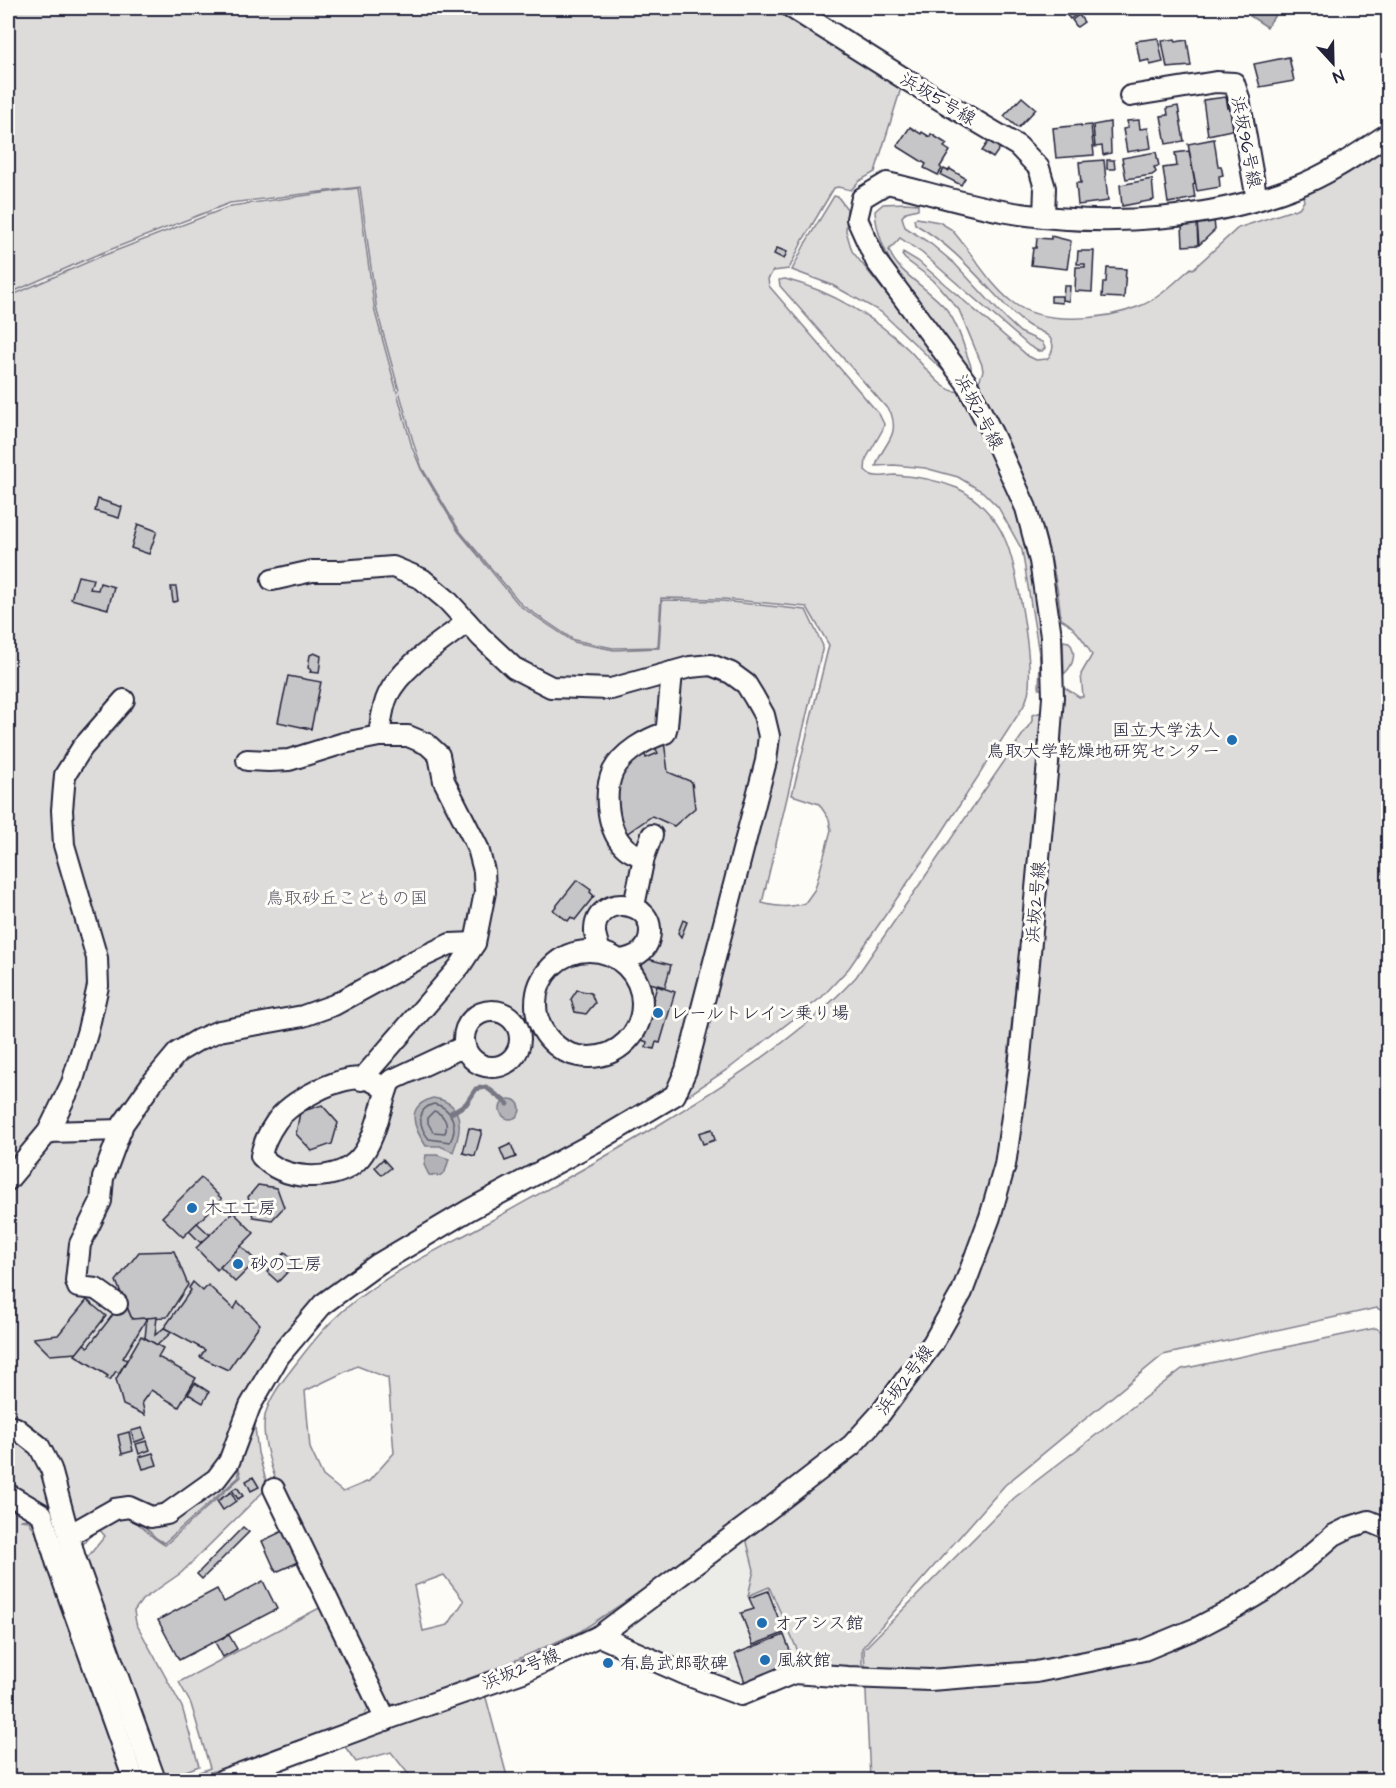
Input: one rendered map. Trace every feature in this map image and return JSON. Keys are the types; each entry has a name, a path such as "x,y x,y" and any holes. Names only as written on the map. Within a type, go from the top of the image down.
{"street":[{"name":"浜坂5号線","path":"792,8 905,80 1018,146 1039,168 1045,188 1044,216"},
{"name":"浜坂96号線","path":"1130,96 1216,82 1234,83 1239,98 1257,200"},
{"name":"浜坂2号線","path":"223,1780 523,1672 599,1636 852,1445 880,1414 933,1343 962,1292 990,1217 1005,1165 1029,978 1053,697 1049,625 1040,561 1026,508 966,382 876,261 857,219 862,198 887,183 1019,214 1109,221 1186,215 1257,200 1298,187 1321,176 1389,134"},
{"path":"69,1535 115,1509 129,1507 151,1517 167,1514 216,1479 229,1462 250,1406 279,1356 323,1304 388,1258 675,1095 686,1070 766,761 769,736 764,715 746,684 731,672 711,665 690,667 610,689 551,687 514,668 447,600 422,579 393,567 312,571 272,580"},
{"path":"379,736 388,696 398,679 467,622"},
{"path":"644,857 628,850 616,836 609,812 608,788 614,769 629,752 649,738 665,733 672,672"},
{"path":"8,1180 48,1132 72,1083 99,987 97,958 64,845 62,810 65,775 82,748 124,700"},
{"path":"247,760 289,760 344,743 379,736 408,736 427,744 439,755 444,782 478,848 484,871 485,892 475,943 460,966 361,1080"},
{"path":"634,906 644,857 652,835"},
{"path":"600,951 595,933 600,916 615,905 634,906 649,922 650,938 643,951 621,960"},
{"path":"117,1304 96,1290 78,1287 76,1281 80,1245 101,1201 103,1178 121,1130 152,1083 178,1052 219,1031 303,1016 334,1005 450,944 475,943"},
{"path":"586,950 600,951 621,960 636,978 643,1001 639,1024 625,1043 615,1050 593,1057 569,1054 549,1040 538,1020 535,1006 536,993 549,968 560,959 586,950"},
{"path":"496,1011 505,1014 518,1028 519,1046 515,1054 501,1066 483,1066 475,1061 465,1046 464,1037 471,1021 478,1015 496,1011"},
{"path":"518,1028 538,1020"},
{"path":"386,1091 366,1079 341,1082 303,1098 277,1120 263,1145 261,1156 269,1164 294,1175 325,1176 353,1166 373,1139 390,1081 465,1046"},
{"path":"48,1132 121,1130"},
{"path":"8,1426 16,1428 39,1446 51,1469 75,1558 155,1780"},
{"path":"274,1490 386,1720"},
{"path":"8,1494 42,1514 57,1564 134,1780"},
{"path":"599,1636 687,1675 741,1695 794,1673 930,1680 1036,1672 1144,1650 1197,1628 1238,1607 1304,1561 1334,1535 1350,1527 1369,1521 1389,1529"}],"shaded area":[{"path":"753,1536 811,1675 746,1703 598,1647"}],"green space":[{"name":"鳥取砂丘こどもの国","path":"8,8 780,8 902,85 875,172 859,181 851,190 834,188 803,240 789,269 773,271 768,279 769,286 879,414 884,424 883,429 866,459 865,470 873,476 919,477 957,488 978,502 996,523 1004,537 1014,569 1029,661 1028,696 1023,707 939,837 849,968 822,997 731,1067 651,1120 400,1260 336,1303 281,1368 256,1412 258,1453 268,1487 181,1573 142,1600 134,1611 136,1623 182,1707 199,1766 183,1772 186,1780 162,1772 87,1558 105,1536 98,1528 122,1519 136,1522 165,1545 241,1477 236,1456 239,1477 164,1543 138,1520 123,1514 97,1527 83,1544 50,1556 42,1537 30,1519 20,1520 29,1521 45,1548 124,1780 8,1780 8,297 97,258 231,206 358,188 375,312 412,447 421,469 458,531 520,606 574,642 614,650 659,648 662,600 722,601 806,610 823,646 762,903 794,906 805,903 815,889 831,830 829,819 819,804 792,795 829,645 807,607 723,599 661,598 658,647 613,648 574,640 522,605 459,530 422,468 377,311 360,187 230,203 94,256 8,294"},
{"path":"1388,146 1388,1314 1377,1308 1163,1355 1005,1485 862,1648 862,1675 806,1669 769,1587 748,1596 754,1570 746,1538 817,1484 867,1441 910,1392 957,1319 992,1240 1005,1199 1023,1114 1064,687 1079,697 1083,697 1081,674 1092,655 1075,630 1061,619 1051,556 1042,526 1021,468 978,384 983,371 982,365 959,310 933,280 905,259 903,252 918,261 1028,356 1036,360 1047,359 1053,348 1052,340 1018,318 957,255 915,224 914,219 939,222 951,229 1003,294 1025,310 1057,318 1110,315 1154,299 1191,268 1193,269 1238,228 1299,208 1304,201 1303,196 1324,186"},
{"path":"834,196 838,197 847,209 846,231 852,251 953,380 881,312 832,285 792,270"},
{"path":"883,204 918,204 918,209 906,212 902,217 905,227 931,244 955,264 1020,332 1042,342 1045,348 1042,351 1029,346 922,253 900,238 889,250 893,259 947,310 961,337 971,366 971,373 912,296 887,254 875,211"},
{"path":"785,279 835,298 867,316 896,338 940,383 954,391 961,391 1004,474 1025,535 1036,586 1042,637 1043,689 1039,689 1040,660 1022,550 998,507 983,492 958,477 925,468 876,466 892,435 891,413 780,286 779,280"},
{"path":"1063,641 1069,642 1074,654 1072,663 1064,674"},
{"path":"1042,712 1044,715 999,1143 990,1183 961,1268 949,1294 906,1367 873,1408 842,1440 807,1469 652,1584 581,1631 500,1667 396,1705 387,1703 331,1584 320,1575 274,1475 264,1434 267,1409 278,1387 327,1327 366,1293 405,1268 621,1148 665,1121 741,1073 813,1018 856,977 1032,721 1032,715","holes":["357,1366 388,1378 394,1453 369,1481 343,1492 323,1476 310,1448 305,1391","444,1575 464,1601 448,1625 423,1631 414,1586"]},
{"path":"1376,1328 1388,1336 1388,1780 870,1780 864,1649 1014,1498 1182,1369"},
{"path":"325,1605 369,1707 364,1716 198,1777 197,1773 210,1768 191,1704 179,1682"},
{"path":"485,1694 508,1780 413,1780 391,1752 356,1762 343,1744"}],"water":[{"path":"1256,8 1280,8 1267,27 1250,16"},
{"path":"433,1098 443,1100 456,1111 459,1125 453,1152 440,1146 426,1146 415,1125 414,1118 418,1106"},
{"path":"510,1099 517,1102 520,1109 517,1116 510,1119 503,1116 500,1109 503,1102"},
{"path":"426,1155 437,1155 449,1159 445,1172 439,1176 429,1175 424,1165"}],"building":[{"path":"1073,8 1077,14 1070,19 1066,14"},
{"path":"1079,15 1084,22 1077,27 1072,20"},
{"path":"1158,38 1163,62 1150,65 1149,60 1140,62 1136,41"},
{"path":"1175,39 1176,42 1187,40 1191,66 1167,68 1162,41"},
{"path":"1289,57 1294,81 1260,87 1254,64"},
{"path":"1022,97 1036,109 1018,128 1004,116"},
{"path":"1226,97 1228,108 1232,107 1236,129 1208,135 1203,100"},
{"path":"1178,106 1184,141 1166,144 1161,116 1168,115 1167,108"},
{"path":"1139,120 1140,129 1148,128 1151,148 1127,152 1123,129 1128,128 1127,121"},
{"path":"1110,122 1111,153 1103,155 1102,146 1095,147 1093,125"},
{"path":"1091,125 1094,155 1056,158 1053,128"},
{"path":"910,127 930,137 931,134 947,144 944,147 950,151 938,175 924,168 926,164 897,146"},
{"path":"991,138 1002,145 993,158 982,151"},
{"path":"1214,139 1218,166 1221,166 1223,175 1219,176 1220,187 1197,191 1188,144"},
{"path":"1189,151 1195,198 1168,203 1163,168 1177,166 1175,153"},
{"path":"1156,152 1159,166 1154,167 1156,172 1152,175 1126,179 1122,158"},
{"path":"1104,160 1108,201 1078,205 1076,183 1081,183 1079,162"},
{"path":"1107,160 1114,160 1115,169 1107,169"},
{"path":"944,169 948,171 950,169 965,178 961,185 941,175"},
{"path":"1152,179 1154,200 1122,206 1120,185"},
{"path":"1214,219 1215,230 1199,245 1197,222"},
{"path":"1197,224 1198,245 1183,246 1182,225"},
{"path":"1051,236 1071,241 1067,269 1031,265 1037,238 1051,239"},
{"path":"777,248 787,252 784,259 774,254"},
{"path":"1078,251 1094,251 1092,292 1075,291 1076,267 1085,267 1085,264 1077,264"},
{"path":"1107,268 1126,269 1124,298 1102,297"},
{"path":"1064,286 1070,286 1069,301 1063,300"},
{"path":"1051,296 1062,296 1062,303 1051,302"},
{"path":"98,499 122,507 119,518 95,511"},
{"path":"138,524 157,531 149,554 131,548"},
{"path":"78,576 93,579 90,589 98,590 100,583 114,587 108,609 71,599"},
{"path":"171,587 176,587 178,601 173,602"},
{"path":"314,653 321,656 319,673 310,672 308,668 310,655"},
{"path":"288,676 321,682 311,729 278,722"},
{"path":"664,741 668,772 692,782 695,808 674,826 652,816 626,834 616,809 619,778 633,755","holes":["655,747 658,753 646,758 644,752"]},
{"path":"577,880 591,890 594,896 575,920 571,917 568,921 553,910"},
{"path":"683,920 687,922 681,937 678,933"},
{"path":"644,958 671,965 665,987 638,980"},
{"path":"657,986 675,992 660,1043 656,1042 654,1049 646,1047 647,1042 642,1040"},
{"path":"577,990 591,993 595,1003 586,1014 575,1012 571,999"},
{"path":"322,1105 338,1123 332,1144 312,1151 296,1134 300,1112"},
{"path":"469,1128 482,1131 475,1156 463,1153"},
{"path":"712,1129 715,1140 703,1144 699,1133"},
{"path":"511,1144 516,1157 505,1161 500,1149"},
{"path":"383,1159 391,1168 382,1175 375,1167"},
{"name":"木工工房","path":"201,1178 222,1199 183,1237 162,1217"},
{"path":"258,1185 277,1188 284,1207 272,1220 253,1217 248,1197"},
{"path":"233,1212 254,1233 217,1270 196,1248"},
{"path":"197,1223 210,1235 201,1243 189,1231"},
{"name":"砂の工房","path":"241,1246 256,1261 235,1282 220,1267"},
{"path":"174,1251 188,1285 167,1317 132,1319 116,1281 139,1252"},
{"path":"285,1252 297,1262 278,1282 267,1272"},
{"path":"193,1282 203,1291 208,1285 234,1309 238,1302 260,1324 228,1370 200,1357 205,1350 164,1328 191,1290 189,1288"},
{"path":"87,1300 106,1316 77,1353 50,1355 33,1338 58,1335"},
{"path":"124,1300 132,1319 147,1318 123,1358 127,1360 119,1373 116,1371 110,1380 106,1378 108,1376 75,1355 84,1344 88,1347"},
{"path":"157,1317 155,1335 164,1328 172,1332 157,1345 145,1338 147,1318"},
{"path":"141,1336 163,1348 158,1357 196,1378 179,1407 151,1390 142,1402 145,1415 123,1405 116,1379"},
{"path":"195,1383 209,1392 203,1403 188,1394"},
{"path":"142,1428 146,1438 135,1442 131,1431"},
{"path":"129,1432 133,1451 122,1454 118,1435"},
{"path":"147,1441 150,1450 139,1454 136,1444"},
{"path":"153,1453 157,1465 143,1469 139,1457"},
{"path":"253,1477 259,1487 251,1491 246,1481"},
{"path":"237,1487 243,1496 238,1499 232,1490"},
{"path":"231,1492 236,1501 223,1510 217,1501"},
{"path":"243,1527 249,1532 202,1579 197,1574"},
{"path":"287,1529 301,1561 276,1572 262,1541"},
{"path":"263,1581 277,1609 179,1660 158,1620 217,1589 224,1602"},
{"name":"オアシス館","path":"768,1591 784,1633 753,1645 741,1613 754,1609 749,1598"},
{"path":"229,1635 237,1649 223,1657 215,1642"},
{"name":"風紋館","path":"784,1635 796,1666 746,1685 735,1654"}],"waterway":[{"path":"451,1113 466,1104 476,1089 486,1087 508,1104"}],"place":[{"name":"国立大学法人 鳥取大学乾燥地研究センター","path":"1232,740"},
{"name":"レールトレイン乗り場","path":"658,1013"},
{"name":"木工工房","path":"192,1208"},
{"name":"砂の工房","path":"238,1264"},
{"name":"オアシス館","path":"762,1623"},
{"name":"風紋館","path":"765,1660"},
{"name":"有島武郎歌碑","path":"608,1663"}]}
